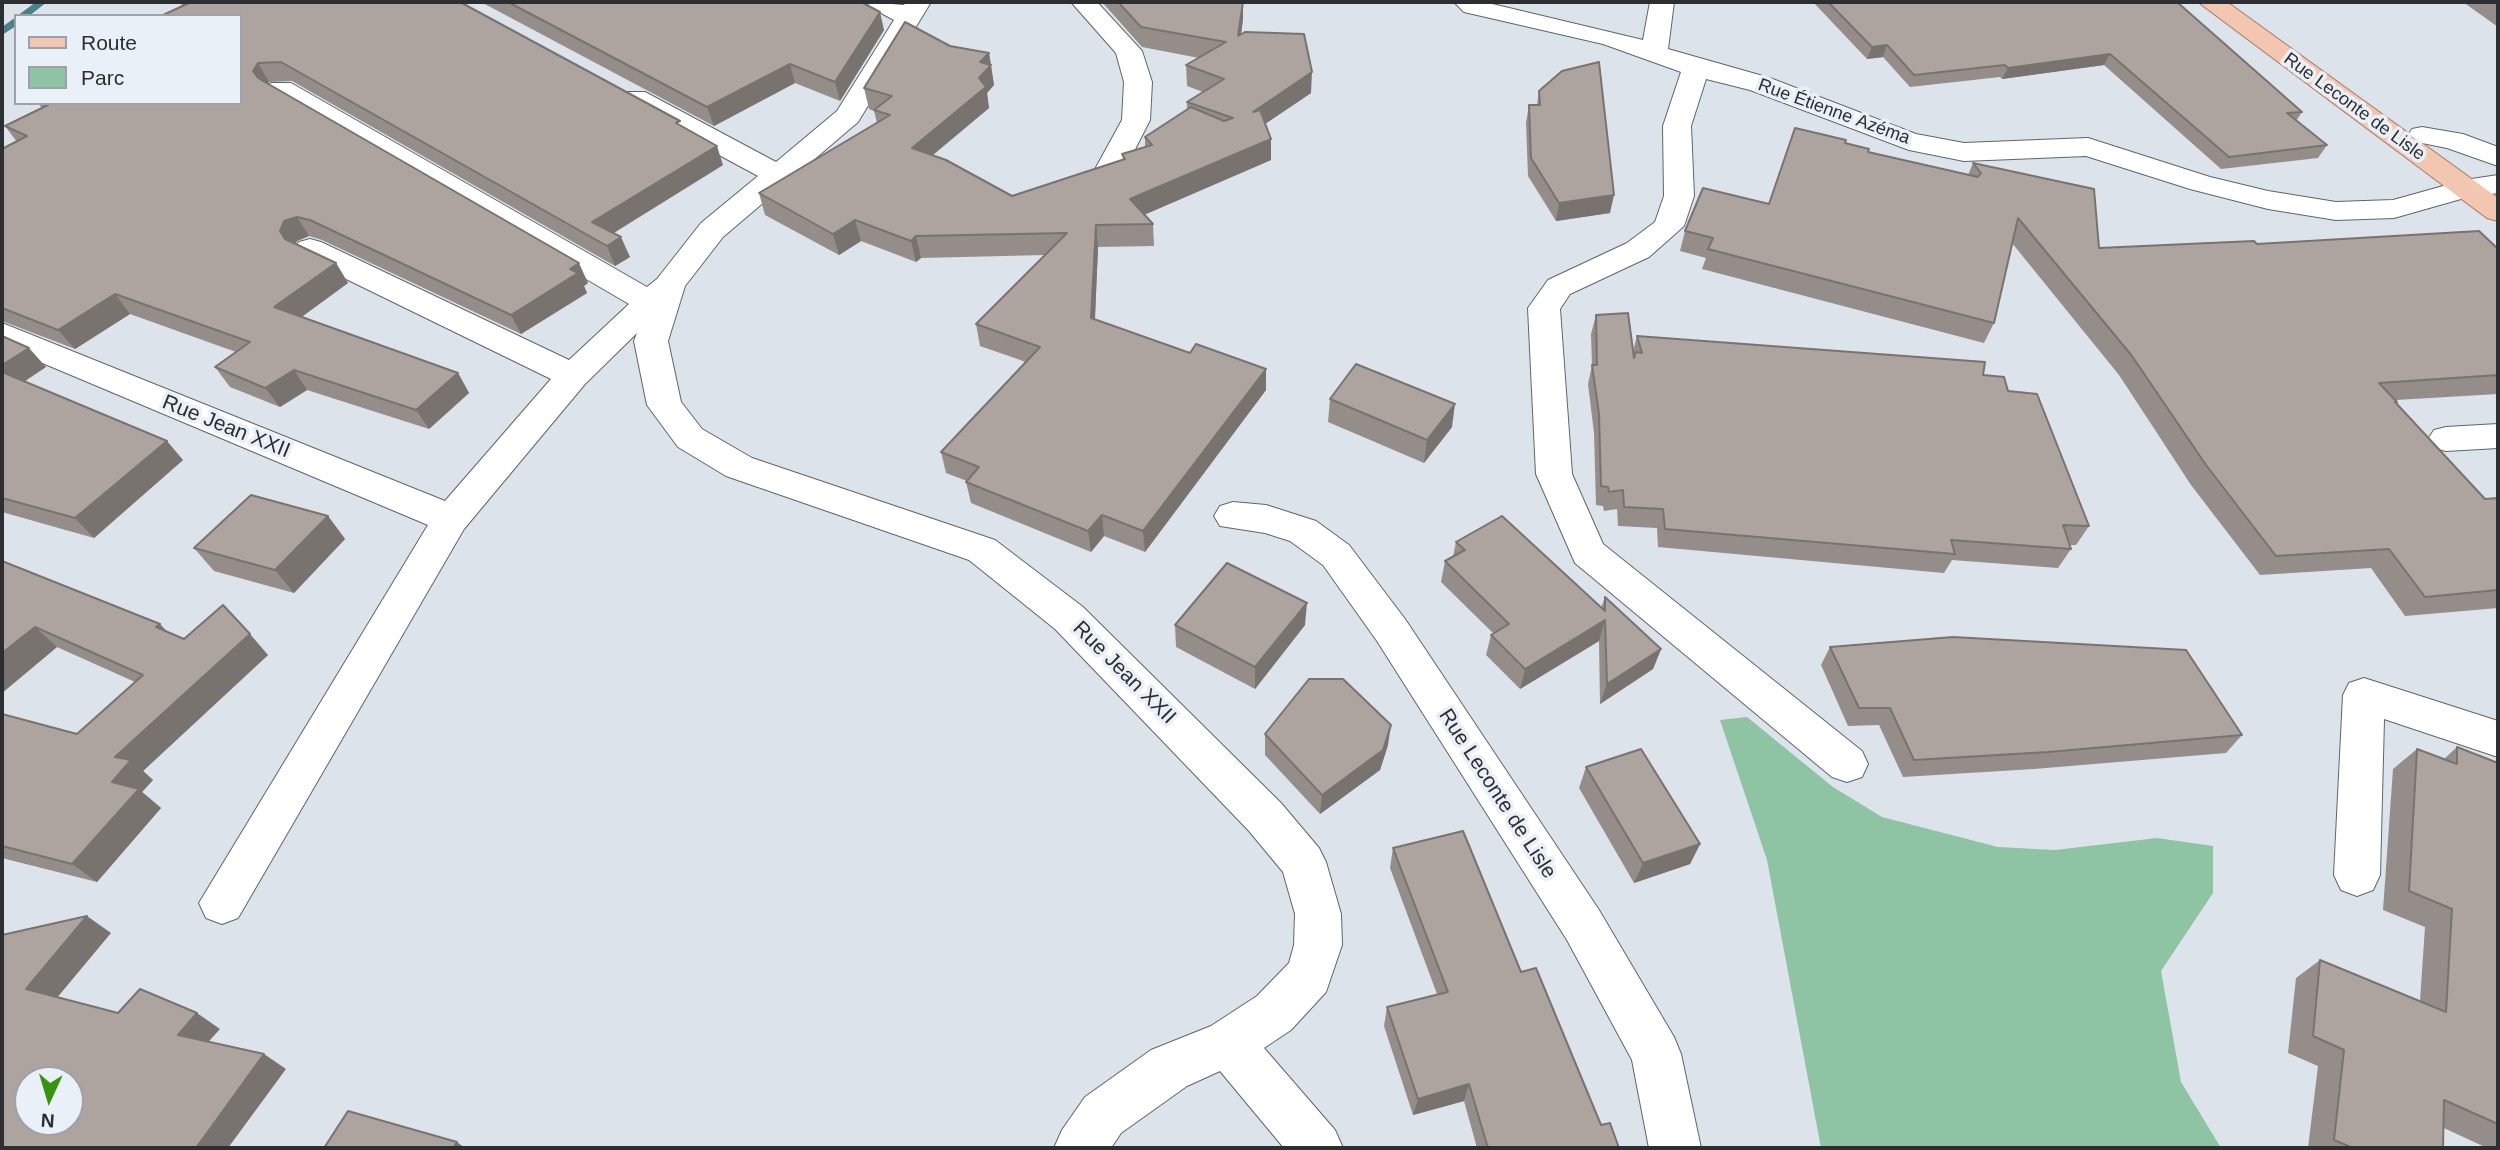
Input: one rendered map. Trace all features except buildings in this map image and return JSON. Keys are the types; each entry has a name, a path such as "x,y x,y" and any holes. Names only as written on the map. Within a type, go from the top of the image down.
{"main road":[{"name":"Rue Leconte de Lisle","path":"2211,2 2492,186"},
{"name":"Rue Leconte de Lisle","path":"2235,2 2422,135"}],"street":[{"path":"1083,2 1129,51 1138,82 1136,120 1109,170"},
{"name":"Rue Étienne Azéma","path":"1467,2 1473,7 1611,38 1696,68 1760,84 1909,141 1964,152 2088,147 2211,186 2268,200 2336,211 2394,209 2492,186"},
{"path":"1654,52 1662,2"},
{"name":"Rue Jean XXII","path":"222,904 451,519 573,376 660,293 712,230 848,116 902,7"},
{"path":"1696,68 1678,126 1679,196 1669,226 1639,250 1559,287 1544,308 1554,474 1588,553 1847,764"},
{"path":"612,85 778,175"},
{"path":"281,89 660,293"},
{"path":"2422,135 2453,140 2492,186"},
{"path":"310,249 573,376"},
{"name":"Rue Jean XXII","path":"660,293 651,341 664,405 690,438 739,467 982,550 1069,618 1265,817 1303,862 1318,914 1318,944 1309,976 1274,1013 1228,1043 1158,1076 1103,1115 1080,1148"},
{"name":"Rue Jean XXII","path":"2,334 451,519"},
{"path":"2446,439 2498,436"},
{"name":"Rue Leconte de Lisle","path":"1233,516 1266,519 1303,531 1336,555 1391,630 1583,925 1656,1054 1675,1148"},
{"path":"2357,875 2364,695 2498,739"},
{"path":"1228,1043 1317,1148"}],"green space":[{"path":"1747,717 1833,787 1882,817 1998,847 2055,850 2157,838 2213,846 2213,893 2161,971 2181,1082 2221,1148 1821,1148 1767,860 1720,720"}],"waterway":[{"path":"25,14 42,2"},
{"path":"2,32 14,22"}]}
